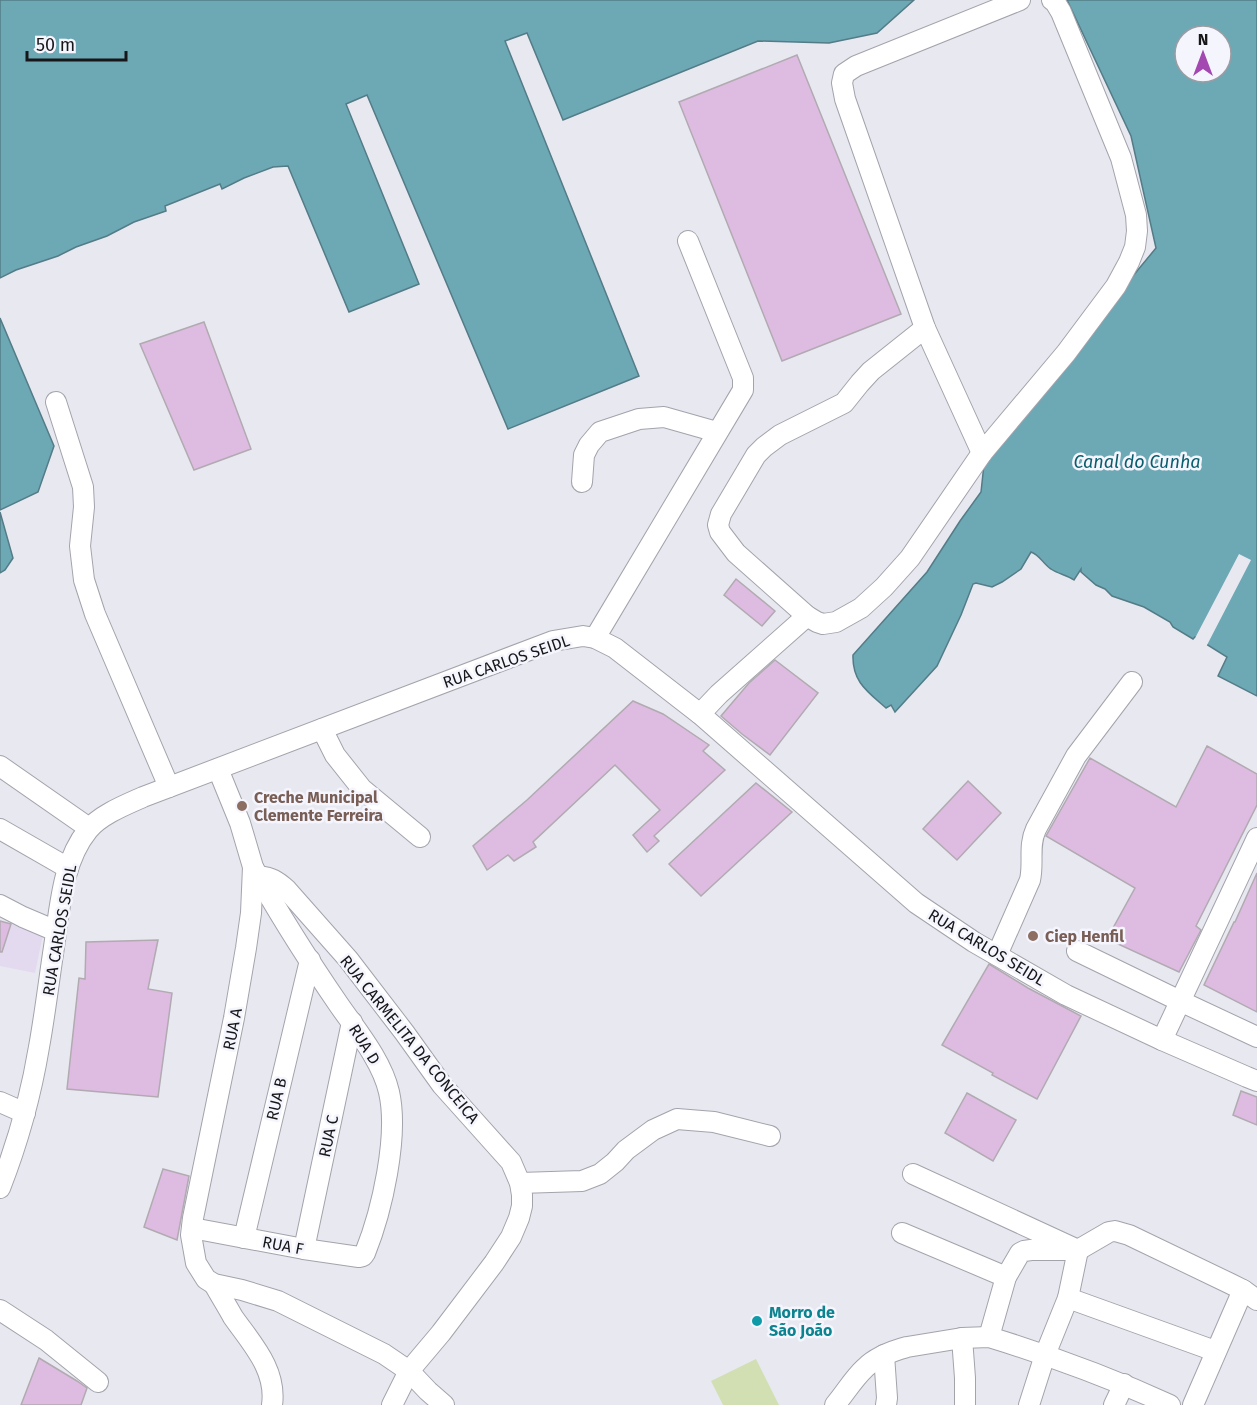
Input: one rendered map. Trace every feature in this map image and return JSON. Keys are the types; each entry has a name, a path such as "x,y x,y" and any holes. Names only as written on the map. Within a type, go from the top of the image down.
{"street":[{"path":"982,453 925,328 845,99 843,78 856,66 1020,0"},
{"path":"925,328 871,371 844,403 780,435 764,447 756,455 719,517 720,532 736,553 807,616 823,624 836,622 861,608 910,558 982,453 1066,353 1108,295 1129,262 1135,247 1136,215 1121,158 1061,12 1052,0"},
{"path":"595,638 743,390 744,378 688,241"},
{"path":"56,402 84,487 80,546 84,580 95,615 169,787"},
{"path":"582,482 584,455 600,432 639,419 664,417 717,432"},
{"path":"700,714 719,694 807,616"},
{"name":"RUA CARLOS SEIDL","path":"0,1188 13,1155 32,1090 68,868 76,848 89,828 109,814 142,797 554,641 583,636 595,638 615,648 700,714 916,903 974,942 1066,995 1161,1040 1257,1080"},
{"path":"997,956 1029,880 1032,838 1036,829 1076,756 1132,682"},
{"path":"322,729 334,755 362,789 420,837"},
{"path":"0,766 89,828"},
{"name":"RUA A","path":"218,769 240,823 255,872 246,948 234,1018 196,1199 191,1235 196,1263 206,1279 214,1284 264,1360 271,1379 272,1405"},
{"path":"0,829 68,868"},
{"path":"1161,1040 1255,848"},
{"name":"RUA D","path":"255,872 294,938 352,1022 383,1073 390,1094 392,1137 385,1183 377,1219 368,1245"},
{"name":"RUA CARMELITA DA CONCEICA","path":"255,872 276,880 287,890 348,959 442,1085 511,1162 520,1183 522,1206 511,1237 441,1333 409,1371 392,1405"},
{"path":"0,905 56,931"},
{"path":"1077,951 1257,1038"},
{"name":"RUA B","path":"244,1238 310,960"},
{"name":"RUA C","path":"304,1249 352,1022"},
{"path":"0,1102 25,1113"},
{"path":"520,1183 582,1181 600,1174 626,1150 653,1130 677,1119 714,1122 770,1136"},
{"path":"913,1174 1078,1250"},
{"name":"RUA F","path":"192,1228 359,1257 363,1256 368,1245"},
{"path":"989,1337 1006,1277 1024,1251 1078,1250 1103,1234 1115,1231 1129,1235 1250,1295 1215,1351 1193,1405"},
{"path":"902,1233 1006,1277"},
{"path":"1029,1405 1068,1298 1078,1250"},
{"path":"214,1284 278,1300 384,1354 409,1371 444,1405"},
{"path":"1068,1298 1215,1351"},
{"path":"0,1310 46,1340 98,1382"},
{"path":"835,1405 864,1368 884,1355 907,1347 962,1338 989,1337 1124,1384 1170,1405"},
{"path":"962,1338 965,1405"},
{"path":"884,1355 886,1405"},
{"path":"1114,1405 1124,1384"}],"shaded area":[{"path":"0,921 12,923 43,935 35,973 0,966"}],"green space":[{"path":"756,1359 779,1405 723,1405 711,1381"}],"water":[{"path":"0,0 914,0 877,33 829,43 758,41 563,120 527,33 505,41 639,376 508,429 367,95 346,104 419,284 349,312 288,166 273,167 222,189 220,184 165,206 166,211 0,278"},
{"name":"Canal do Cunha","path":"1067,0 1257,0 1257,696 1218,676 1227,657 1195,637 1193,639 1173,627 1170,622 1144,607 1112,596 1081,572 1081,569 1074,580 1051,569 1031,552 1021,569 1002,582 992,587 973,584 937,666 895,712 891,705 886,708 862,686 855,672 853,655 927,572 981,492 985,455 1156,248 1131,136"},
{"path":"0,318 54,446 38,492 0,510"},
{"path":"0,512 13,558 5,570 0,573"}],"pier":[{"path":"1239,554 1251,560 1206,647 1193,642"}],"building":[{"path":"797,55 901,314 782,361 679,102"},
{"path":"204,322 251,449 194,470 140,344"},
{"path":"736,579 775,611 762,626 724,595"},
{"path":"775,660 818,693 770,755 721,716 749,683"},
{"path":"633,701 663,714 709,745 703,751 725,770 654,836 659,841 647,852 633,835 660,810 615,765 533,842 536,847 514,861 508,855 487,870 473,846 527,800"},
{"path":"1207,746 1257,774 1257,805 1196,926 1201,930 1179,972 1107,939 1135,888 1046,836 1090,758 1176,807"},
{"path":"968,781 1001,813 957,860 923,829"},
{"path":"756,783 792,812 701,896 669,864"},
{"path":"1257,873 1257,1012 1204,985"},
{"path":"0,921 11,924 2,952 0,952"},
{"path":"158,940 148,989 172,993 158,1097 67,1089 79,978 85,979 86,942"},
{"path":"989,964 1081,1016 1037,1099 942,1045"},
{"path":"1241,1091 1257,1097 1257,1125 1233,1115"},
{"path":"967,1093 1016,1120 993,1161 945,1133"},
{"path":"163,1169 189,1176 177,1240 144,1227"},
{"path":"39,1358 87,1388 81,1405 21,1405"}],"place":[{"name":"Creche Municipal Clemente Ferreira","path":"242,806"},
{"name":"Ciep Henfil","path":"1033,936"},
{"name":"Morro de São João","path":"757,1321"}]}
